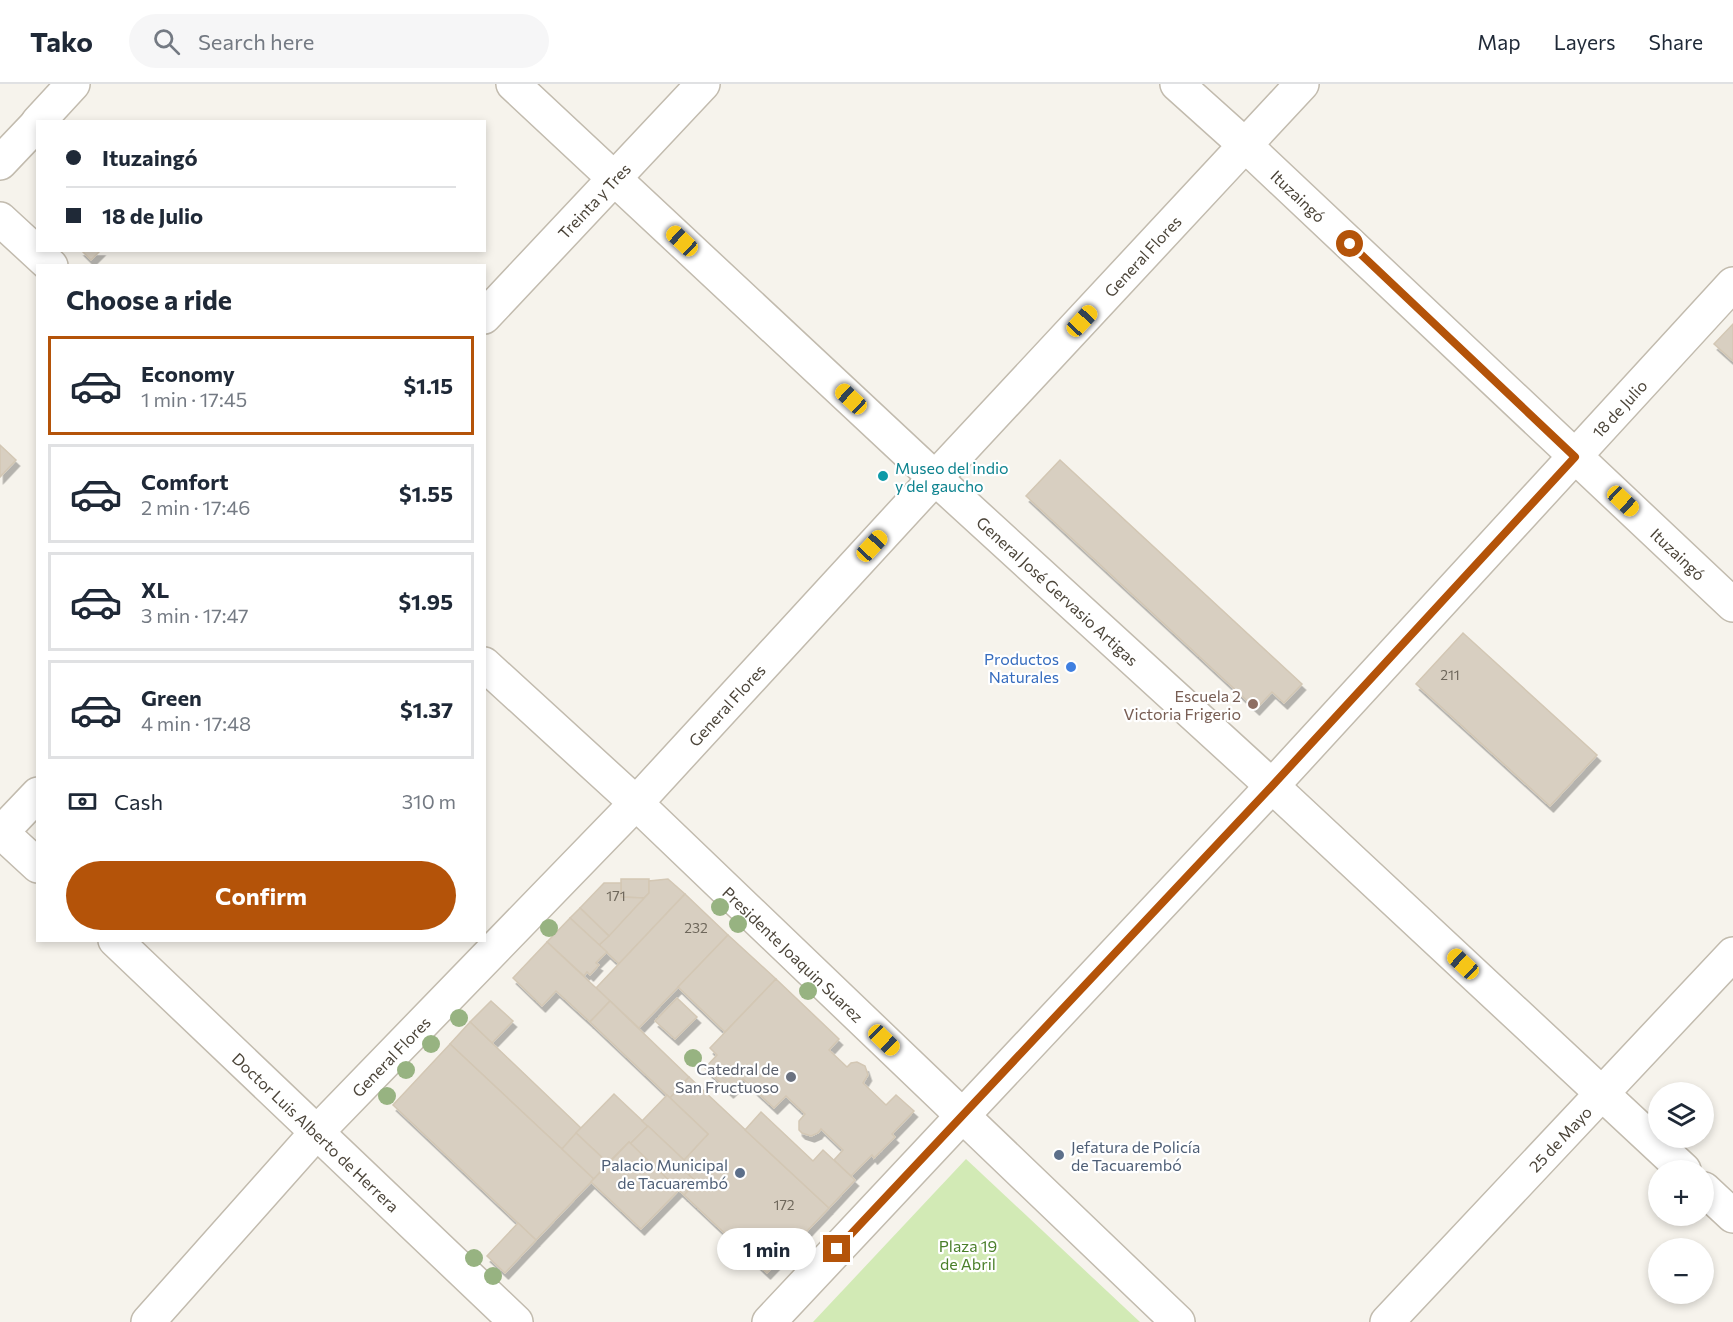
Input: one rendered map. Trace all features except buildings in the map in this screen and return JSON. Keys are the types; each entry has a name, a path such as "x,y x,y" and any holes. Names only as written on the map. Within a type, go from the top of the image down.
{"street":[{"path":"40,120 73,84"},
{"name":"General José Gervasio Artigas","path":"513,84 935,478 1272,786 1673,1160"},
{"name":"Treinta y Tres","path":"486,315 703,84"},
{"name":"Ituzaingó","path":"1177,84 1246,146 1733,605"},
{"name":"General Flores","path":"148,1322 317,1132 636,803 1302,84"},
{"path":"0,163 36,124"},
{"path":"0,219 49,264"},
{"name":"18 de Julio","path":"769,1322 1272,786 1733,284"},
{"name":"Presidente Joaquin Suarez","path":"486,666 636,803 1178,1322"},
{"path":"36,796 0,832 36,865"},
{"name":"Doctor Luis Alberto de Herrera","path":"118,942 516,1322"},
{"name":"25 de Mayo","path":"1387,1322 1733,954"},
{"path":"1714,1198 1733,1216"}],"green space":[{"name":"Plaza 19 de Abril","path":"966,1159 1140,1322 813,1322"}],"place":[{"name":"Museo del indio y del gaucho","path":"883,476"},
{"name":"Productos Naturales","path":"1071,667"},
{"name":"Escuela 2 Victoria Frigerio","path":"1253,704"},
{"name":"Catedral de San Fructuoso","path":"791,1077"},
{"name":"Jefatura de Policía de Tacuarembó","path":"1059,1155"},
{"name":"Palacio Municipal de Tacuarembó","path":"740,1173"}],"route":[{"path":"837,1249 1272,786 1575,457 1350,244"}]}
